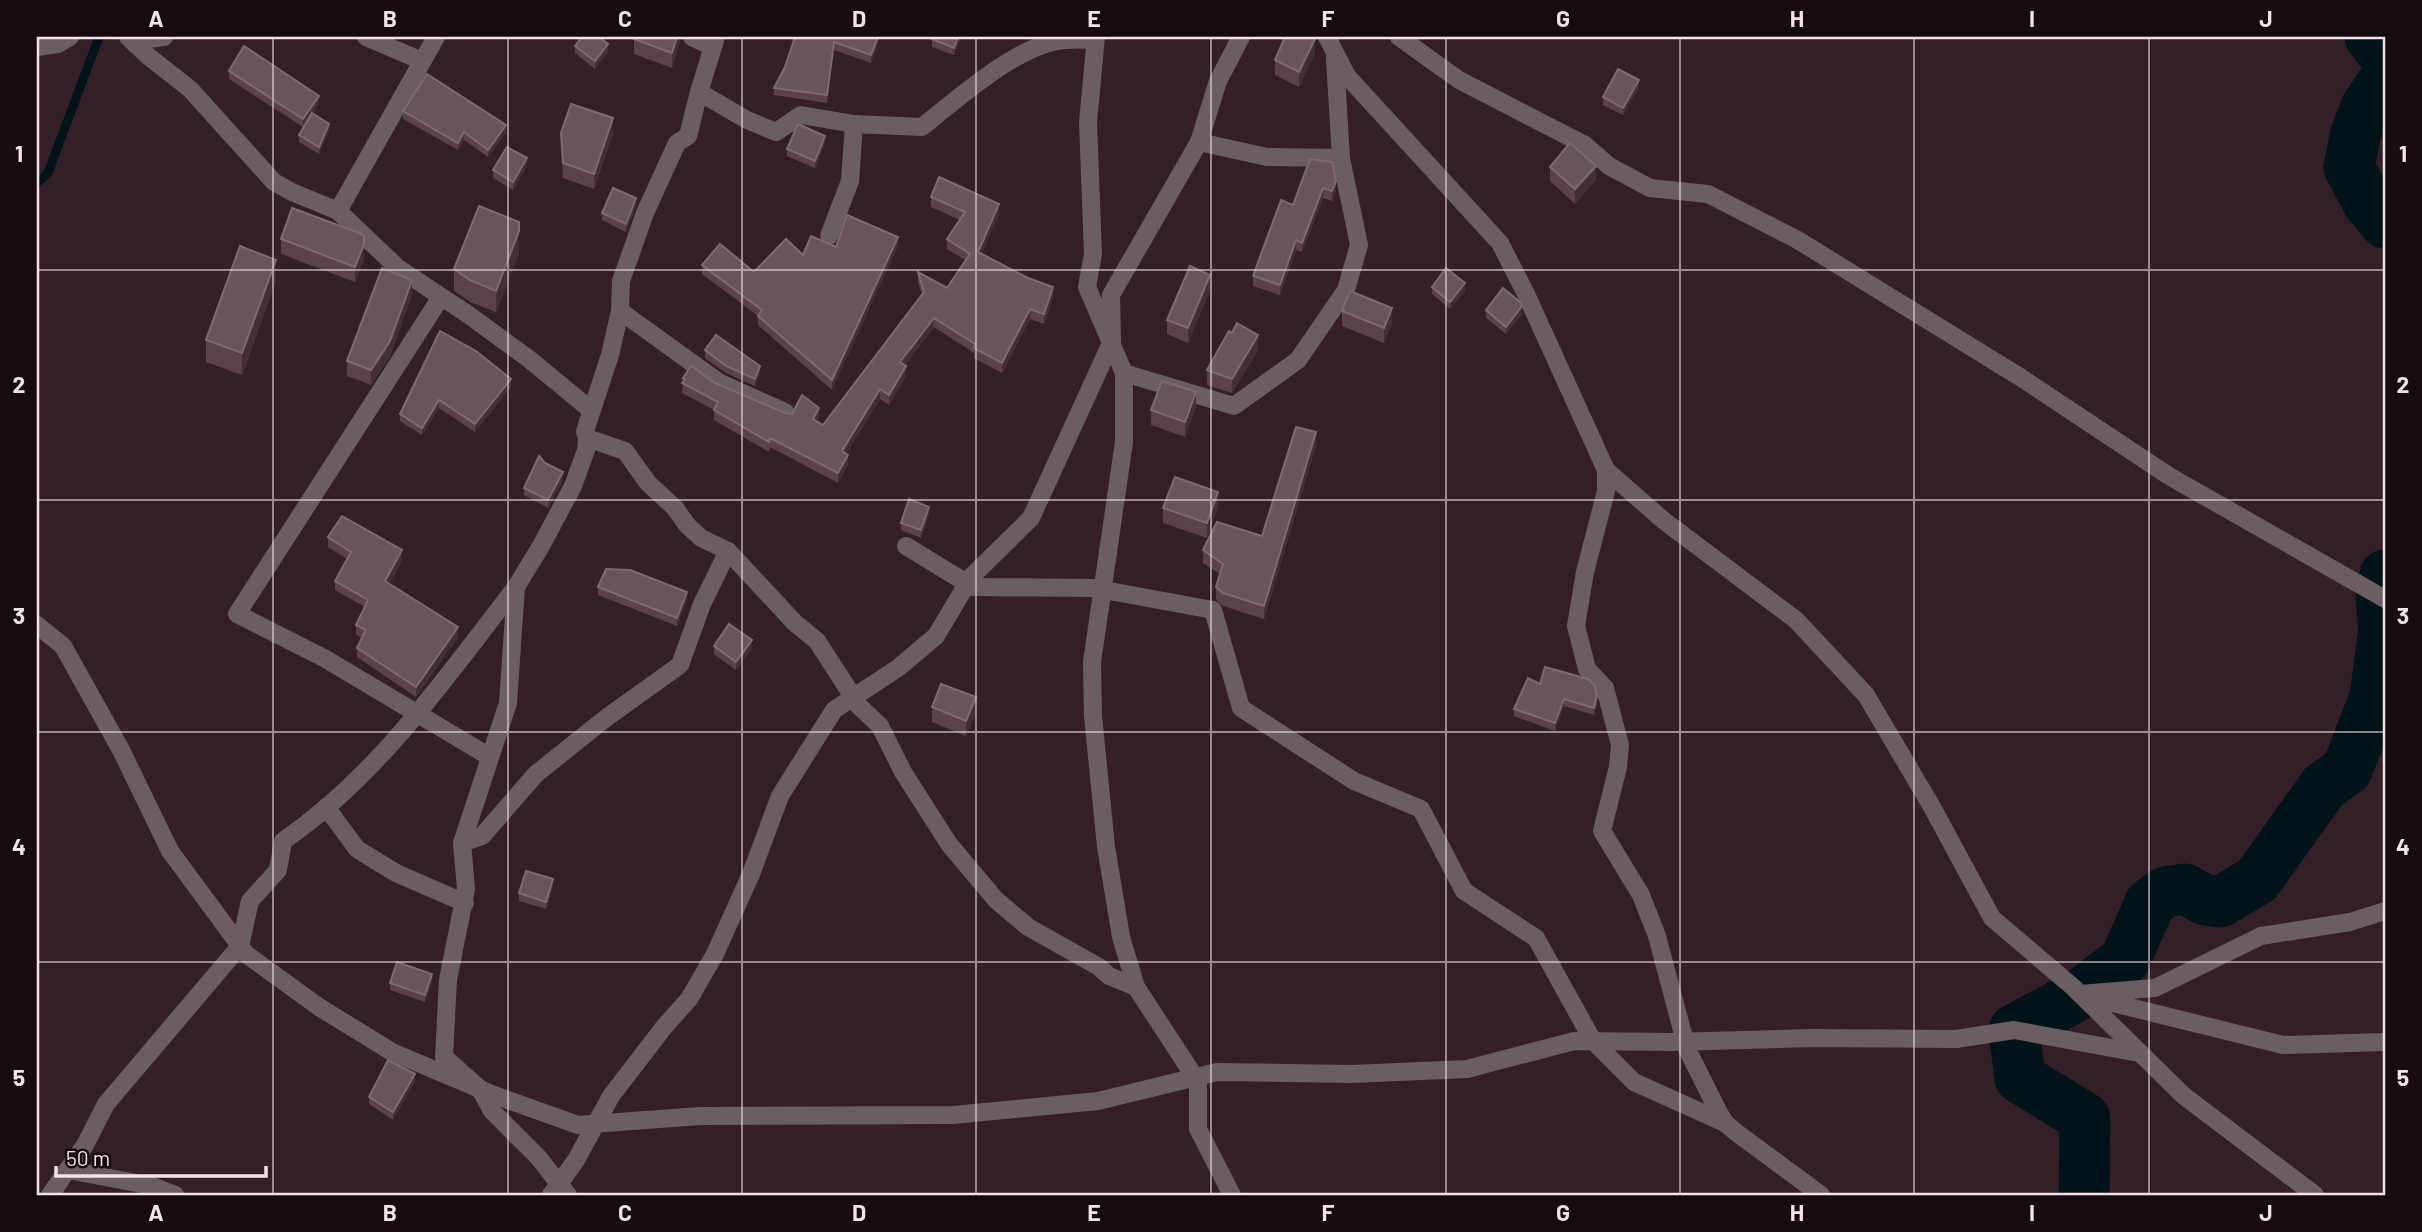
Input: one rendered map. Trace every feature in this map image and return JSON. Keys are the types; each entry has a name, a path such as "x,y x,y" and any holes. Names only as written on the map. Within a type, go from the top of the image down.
{"street":[{"path":"37,47 58,44 70,37"},
{"path":"130,39 164,37"},
{"path":"366,37 422,61"},
{"path":"338,211 436,37"},
{"path":"50,1195 85,1145 106,1104 240,946 250,901 278,870 283,841 311,822 357,779 418,712 516,587 541,546 572,486 586,450 585,431 610,355 620,311 621,282 645,213 677,143 688,136 714,42 692,37"},
{"path":"559,1192 611,1096 664,1027 690,999 715,954 751,874 780,796 834,709 898,668 936,636 971,577 1031,518 1112,341 1111,295 1199,142 1218,80 1241,37"},
{"path":"1399,37 1459,80 1586,145 1609,166 1650,188 1708,194 1796,239 2020,377 2169,476 2385,599"},
{"path":"699,92 747,120 776,132 801,116 854,124 922,127 1013,59 1050,43 1095,38 1088,122 1093,254 1087,287 1124,373 1124,442 1092,662 1093,716 1106,847 1121,937 1136,987 1198,1082 1199,1129 1232,1195"},
{"path":"130,39 190,89 274,182 338,211 398,268 528,359 591,410"},
{"path":"1124,373 1234,406 1298,360 1346,290 1359,245 1340,158 1331,44"},
{"path":"1331,44 1347,76 1500,243 1606,470 1663,520 1797,620 1866,695 1932,807 1992,918 2080,994 2184,1096 2315,1195"},
{"path":"829,236 850,181 854,124"},
{"path":"1199,142 1266,156 1340,158"},
{"path":"441,297 237,614 324,658 490,757"},
{"path":"620,311 720,383 785,412"},
{"path":"587,438 625,451 648,484 675,508 687,525 701,538 727,551 794,622 817,641 864,712 880,726 903,772 948,844 996,900 1028,927 1099,967 1109,976 1136,987"},
{"path":"1606,470 1606,491 1585,572 1576,626 1587,669 1605,688 1620,744 1618,767 1602,831 1641,895 1657,936 1685,1041 1725,1123"},
{"path":"906,546 973,587 1093,588 1213,610 1241,708 1353,781 1421,809 1464,891 1536,938 1593,1041 1634,1082 1725,1123 1821,1195"},
{"path":"462,843 482,836 536,774 606,718 680,665 702,604 727,551"},
{"path":"516,587 508,703 462,843 465,903 447,980 444,1057 480,1089 492,1111 538,1157 559,1192"},
{"path":"37,625 63,646 121,750 170,851 246,954 319,1007 392,1052 480,1089 578,1125 700,1116 953,1115 1098,1101 1217,1072 1352,1074 1467,1069 1574,1041 1813,1038 1955,1040 2014,1030 2139,1053"},
{"path":"326,807 357,849 396,873 465,903"},
{"path":"2080,994 2155,988 2262,936 2350,922 2385,911"},
{"path":"2080,994 2283,1045 2385,1042"},
{"path":"68,1170 152,1186 175,1195"}],"building":[{"path":"582,37 599,37 608,44 595,61 575,46"},
{"path":"677,37 672,53 634,39"},
{"path":"795,37 878,37 871,55 834,42 827,95 774,88 785,67"},
{"path":"958,37 954,48 932,39"},
{"path":"1285,37 1315,39 1299,72 1275,60"},
{"path":"244,46 319,96 303,119 229,71"},
{"path":"1618,69 1639,80 1623,108 1603,97"},
{"path":"427,74 506,125 488,150 464,132 458,143 403,111"},
{"path":"571,104 613,118 594,174 563,163 561,133"},
{"path":"312,113 329,124 319,147 299,135"},
{"path":"798,124 825,136 815,161 787,149"},
{"path":"1570,143 1596,166 1575,189 1550,167"},
{"path":"507,147 527,158 513,182 493,170"},
{"path":"1310,159 1332,162 1336,181 1332,191 1323,188 1302,243 1296,240 1280,285 1253,276 1281,200 1293,205"},
{"path":"939,177 999,204 978,252 1028,278 1053,287 1044,314 1030,309 1002,363 974,348 975,344 934,318 900,362 906,366 889,395 880,389 842,451 848,455 838,473 770,438 769,442 714,410 718,402 682,383 691,366 715,383 792,414 802,395 819,408 813,419 823,425 924,292 918,272 947,288 970,254 947,239 965,212 931,197"},
{"path":"613,188 636,198 626,224 602,213"},
{"path":"479,206 519,222 519,231 496,291 470,280 454,269"},
{"path":"292,208 362,234 364,244 355,267 281,239"},
{"path":"847,215 898,237 832,380 758,316 762,310 702,265 720,244 754,272 786,239 803,255 811,236 836,247"},
{"path":"240,246 276,260 242,353 206,340"},
{"path":"1190,266 1210,275 1188,328 1167,320"},
{"path":"382,268 412,280 390,341 371,370 347,361"},
{"path":"1446,268 1465,283 1450,302 1432,287"},
{"path":"1503,288 1522,306 1506,327 1486,310"},
{"path":"1350,291 1392,308 1384,328 1342,311"},
{"path":"1237,323 1258,335 1232,379 1207,370 1229,331 1232,333"},
{"path":"440,331 476,351 511,379 475,424 439,400 422,428 400,414"},
{"path":"716,335 760,366 755,379 726,366 705,350"},
{"path":"1162,381 1196,392 1185,422 1151,410"},
{"path":"1296,427 1316,432 1264,606 1223,593 1216,587 1223,564 1203,550 1217,522 1262,536"},
{"path":"539,456 545,463 563,472 548,500 524,488"},
{"path":"1175,477 1218,492 1207,523 1163,508"},
{"path":"909,499 929,507 921,530 901,523"},
{"path":"342,516 402,550 385,581 458,627 416,687 357,648 366,630 356,625 368,600 335,581 351,552 328,537"},
{"path":"606,569 630,570 687,592 677,618 598,587"},
{"path":"729,624 752,640 736,662 714,646"},
{"path":"1545,667 1588,679 1595,686 1597,696 1594,708 1564,699 1555,723 1514,709 1528,678 1540,684"},
{"path":"941,684 976,697 966,721 932,707"},
{"path":"526,871 553,879 546,902 519,893"},
{"path":"397,962 432,974 425,995 390,983"},
{"path":"388,1060 415,1074 393,1112 369,1097"}],"waterway":[{"path":"37,183 48,173 99,37"},
{"path":"2370,37 2385,57"},
{"path":"2385,79 2366,107 2355,136 2349,167 2368,203 2385,223"},
{"path":"2084,1195 2085,1118 2020,1078 2014,1030 2080,994 2125,960 2150,903 2165,892 2185,889 2205,900 2220,902 2257,880 2324,786 2347,770 2375,697 2384,629 2381,597 2385,575"}]}
